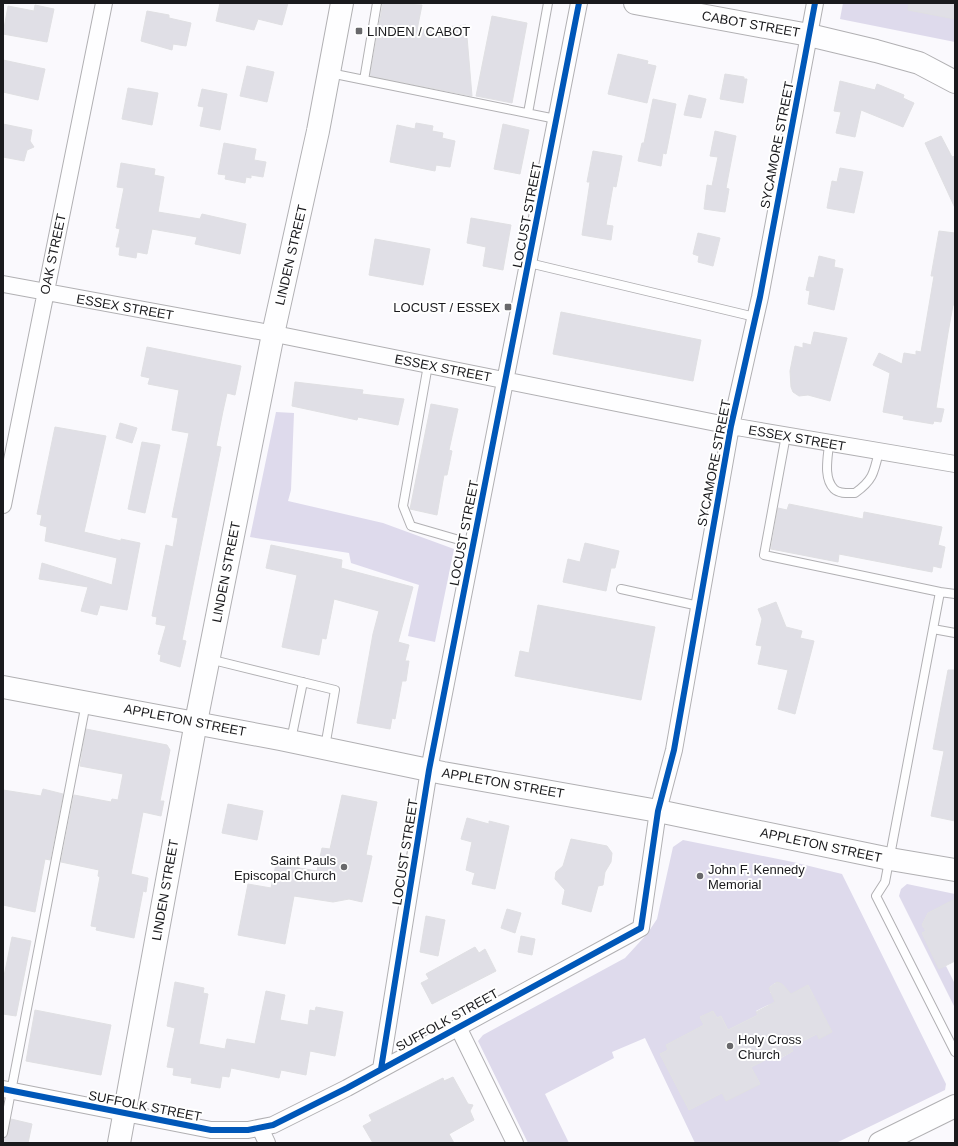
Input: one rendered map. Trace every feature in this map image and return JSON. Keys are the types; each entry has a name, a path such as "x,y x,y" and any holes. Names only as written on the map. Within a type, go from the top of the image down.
{"main road":[{"name":"LINDEN STREET","path":"119,1143 196,722 273,334 318,131 342,3"},
{"name":"CABOT STREET","path":"635,3 809,35 919,63 955,82"},
{"name":"APPLETON STREET","path":"3,687 196,722 429,770 658,811 890,859 955,870"},
{"path":"880,1143 955,1106"}],"street":[{"name":"OAK STREET","path":"3,505 104,3"},
{"name":"LOCUST STREET","path":"381,1069 429,770 473,544 507,381 579,3"},
{"name":"SYCAMORE STREET","path":"641,928 658,811 674,750 731,426 755,317 815,3"},
{"name":"ESSEX STREET","path":"3,284 273,334 731,426 829,444 955,464"},
{"name":"SUFFOLK STREET","path":"7,1090 211,1130 260,1128 273,1125 381,1069 641,928"},
{"path":"458,1027 515,1143"},
{"path":"260,1128 267,1143"}],"lane":[{"path":"364,80 377,3"},
{"path":"528,113 548,3"},
{"path":"329,73 556,119"},
{"path":"529,263 755,317"},
{"path":"428,365 403,506 411,526 473,544"},
{"path":"786,436 764,555 955,594"},
{"path":"829,444 827,470 834,490 841,493 855,493 867,484 873,476 879,452"},
{"path":"621,589 699,606"},
{"path":"940,592 890,859 885,882 876,896 955,1052"},
{"path":"934,629 955,633"},
{"path":"209,659 335,690 325,748"},
{"path":"291,741 302,682"},
{"path":"3,1133 7,1090 86,702"}],"shaded area":[{"path":"843,3 955,3 955,42 840,19"},
{"path":"276,412 294,413 291,490 288,501 383,523 454,549 435,642 408,636 419,585 351,563 349,553 250,537"},
{"path":"683,840 793,862 842,874 946,1084 945,1090 836,1143 695,1143 645,1038 612,1052 614,1058 545,1094 569,1143 528,1143 478,1041 483,1035 625,958 647,934 657,919 673,847","holes":["775,983 780,983 784,986 787,1000 796,992 808,985 814,997 807,1000 817,1034 791,1047 793,1051 781,1058 778,1054 751,1067 760,1084 722,1093 689,1110 660,1054 668,1050 666,1045 704,1025 700,1017 713,1011 717,1018 721,1016 728,1030 758,1015 756,1011 768,1005 781,1003 770,992 770,987"]},
{"path":"907,884 955,894 955,902 950,902 928,913 922,925 926,931 922,933 939,968 946,966 955,984 955,1008 899,896 901,889"}],"building":[{"path":"220,3 288,3 282,25 258,19 254,30 216,21"},
{"path":"383,3 422,5 417,30 466,25 472,96 370,76"},
{"path":"909,3 955,3 955,19 908,10"},
{"path":"35,5 54,9 47,42 3,34 8,6 34,11"},
{"path":"147,11 169,15 169,18 191,23 186,46 173,44 172,50 141,41"},
{"path":"492,16 527,23 512,103 476,96"},
{"path":"618,54 648,61 647,64 656,66 647,103 608,94"},
{"path":"3,60 45,69 38,100 3,92"},
{"path":"247,66 274,72 267,102 240,96"},
{"path":"725,74 744,77 744,79 747,79 743,103 720,99"},
{"path":"840,81 875,90 877,84 904,95 903,98 914,103 903,127 861,110 855,137 836,133 841,112 834,111"},
{"path":"128,88 158,93 152,125 122,119"},
{"path":"202,89 227,94 220,130 200,126 204,107 198,106"},
{"path":"689,95 706,99 701,118 684,115"},
{"path":"653,99 676,104 666,154 663,153 661,166 638,161 642,143 644,143"},
{"path":"416,123 433,126 432,131 443,133 442,138 455,141 450,167 436,165 435,171 390,162 397,125 415,129"},
{"path":"3,124 32,130 30,141 34,147 27,150 24,161 3,157"},
{"path":"503,124 529,130 520,174 494,169"},
{"path":"715,131 736,136 726,188 729,189 725,212 704,209 707,185 712,186 718,157 710,156"},
{"path":"941,136 952,157 955,156 955,208 925,143"},
{"path":"224,143 256,149 254,160 266,162 263,177 251,175 251,178 246,177 245,183 225,179 226,175 218,174"},
{"path":"593,151 622,156 616,187 613,186 606,225 613,226 611,240 582,235 590,182 587,182"},
{"path":"121,163 155,169 154,175 164,177 158,212 200,219 202,214 246,224 240,254 195,244 197,237 152,229 147,254 137,252 136,258 119,255 120,247 116,247 120,229 116,228 124,188 117,187"},
{"path":"840,168 863,172 854,213 827,208 832,181 837,182"},
{"path":"471,218 511,225 503,270 483,266 486,247 467,243"},
{"path":"939,231 955,233 955,305 953,305 936,408 944,409 941,422 934,421 933,424 903,419 904,416 883,412 890,373 873,365 879,353 902,364 904,353 916,355 916,351 921,352 934,276 931,276"},
{"path":"698,233 720,238 713,266 698,262 699,256 693,254"},
{"path":"375,239 430,249 423,285 369,275"},
{"path":"819,256 835,260 834,267 843,269 834,310 808,304 810,291 806,290 809,277 814,278"},
{"path":"561,312 701,340 693,381 553,354"},
{"path":"814,332 847,338 830,401 808,395 799,396 793,392 791,387 790,371 795,346 803,348 803,343 811,345"},
{"path":"147,347 241,366 235,395 227,393 223,411 216,446 221,447 182,640 186,641 180,667 160,661 161,655 158,654 166,626 156,624 157,617 152,616 166,545 173,547 178,518 172,517 189,433 172,430 179,390 148,384 150,378 141,376"},
{"path":"295,382 363,390 362,394 404,399 398,425 358,417 357,420 292,406"},
{"path":"431,404 458,409 449,450 452,451 447,475 444,475 437,515 410,509"},
{"path":"120,423 137,428 132,443 116,438"},
{"path":"55,427 106,436 84,532 121,541 121,539 140,543 127,610 100,605 97,615 81,611 88,587 39,579 42,563 112,585 117,558 45,541 47,527 40,525 42,515 37,514"},
{"path":"142,442 160,445 145,513 128,509"},
{"path":"789,504 863,519 864,512 942,527 938,545 945,547 941,568 933,566 932,572 839,554 838,562 771,549 778,508 787,510"},
{"path":"585,543 619,551 615,568 611,568 606,591 563,582 568,559 580,562"},
{"path":"271,545 342,560 341,568 413,587 398,642 409,645 405,661 409,661 406,681 402,681 395,719 392,718 390,729 357,723 373,634 379,611 334,599 326,639 322,638 319,655 282,647 297,575 266,568"},
{"path":"776,602 786,627 802,631 800,638 814,641 795,714 778,709 788,670 758,664 762,646 756,645 762,619 758,609"},
{"path":"538,605 655,627 641,700 515,676 520,651 529,653"},
{"path":"948,670 955,670 955,821 931,816 944,751 933,749"},
{"path":"86,729 167,745 170,750 160,801 164,801 161,816 143,812 131,874 148,878 146,892 143,891 134,938 96,930 97,927 91,926 100,877 98,876 99,870 61,862 74,795 111,802 112,799 118,800 123,774 80,766"},
{"path":"43,789 63,794 50,860 45,859 35,912 3,905 3,790 41,796"},
{"name":"Saint Pauls Episcopal Church","path":"342,795 377,802 366,855 372,856 362,902 349,899 333,902 294,896 285,944 238,935 248,884 271,888 276,864 317,871 322,848 330,849"},
{"path":"228,804 263,811 257,840 222,833"},
{"path":"467,818 489,824 489,821 509,826 495,889 472,884 475,873 466,870 472,842 461,839"},
{"path":"571,839 607,846 612,853 611,862 605,872 603,885 598,886 591,912 562,904 565,890 555,879 556,872 563,866"},
{"path":"955,899 955,961 939,969 922,933 926,931 922,925 928,913"},
{"path":"507,909 521,913 515,933 501,928"},
{"path":"426,916 445,920 438,956 420,952"},
{"path":"521,936 535,939 532,955 518,952"},
{"path":"12,937 31,941 16,1016 3,1014 3,981"},
{"path":"475,947 479,953 485,949 496,971 432,1004 421,983 429,979 426,974"},
{"path":"175,982 204,988 203,993 208,994 199,1044 225,1049 227,1039 255,1044 266,991 285,995 280,1020 308,1025 310,1010 315,1011 316,1007 343,1012 335,1056 310,1051 306,1075 281,1070 279,1078 231,1068 229,1077 222,1076 220,1088 191,1083 192,1078 173,1075 174,1068 167,1067 175,1028 167,1026"},
{"name":"Holy Cross Church","path":"777,982 782,984 791,994 808,985 832,1032 819,1039 817,1034 791,1047 793,1051 780,1058 778,1054 751,1067 760,1084 726,1101 722,1093 689,1110 660,1054 668,1050 666,1045 704,1025 700,1017 713,1011 717,1018 721,1016 728,1030 758,1015 756,1012 775,1002 769,988"},
{"path":"35,1010 111,1025 101,1075 26,1061"},
{"path":"453,1077 468,1104 473,1105 470,1111 474,1120 449,1134 454,1143 373,1143 363,1126 372,1121 369,1115 443,1078 444,1081"},
{"path":"11,1119 32,1124 28,1143 3,1143 4,1138 8,1134"}],"cycle path":[{"path":"381,1069 429,770 579,3"},
{"path":"3,1089 211,1130 248,1130 273,1125 347,1088 641,928 658,811 674,750 731,426 760,297 815,3"}],"place":[{"name":"LINDEN / CABOT","path":"359,31"},
{"name":"LOCUST / ESSEX","path":"508,307"},
{"name":"Saint Pauls Episcopal Church","path":"344,867"},
{"name":"John F. Kennedy Memorial","path":"700,876"},
{"name":"Holy Cross Church","path":"730,1046"}]}
